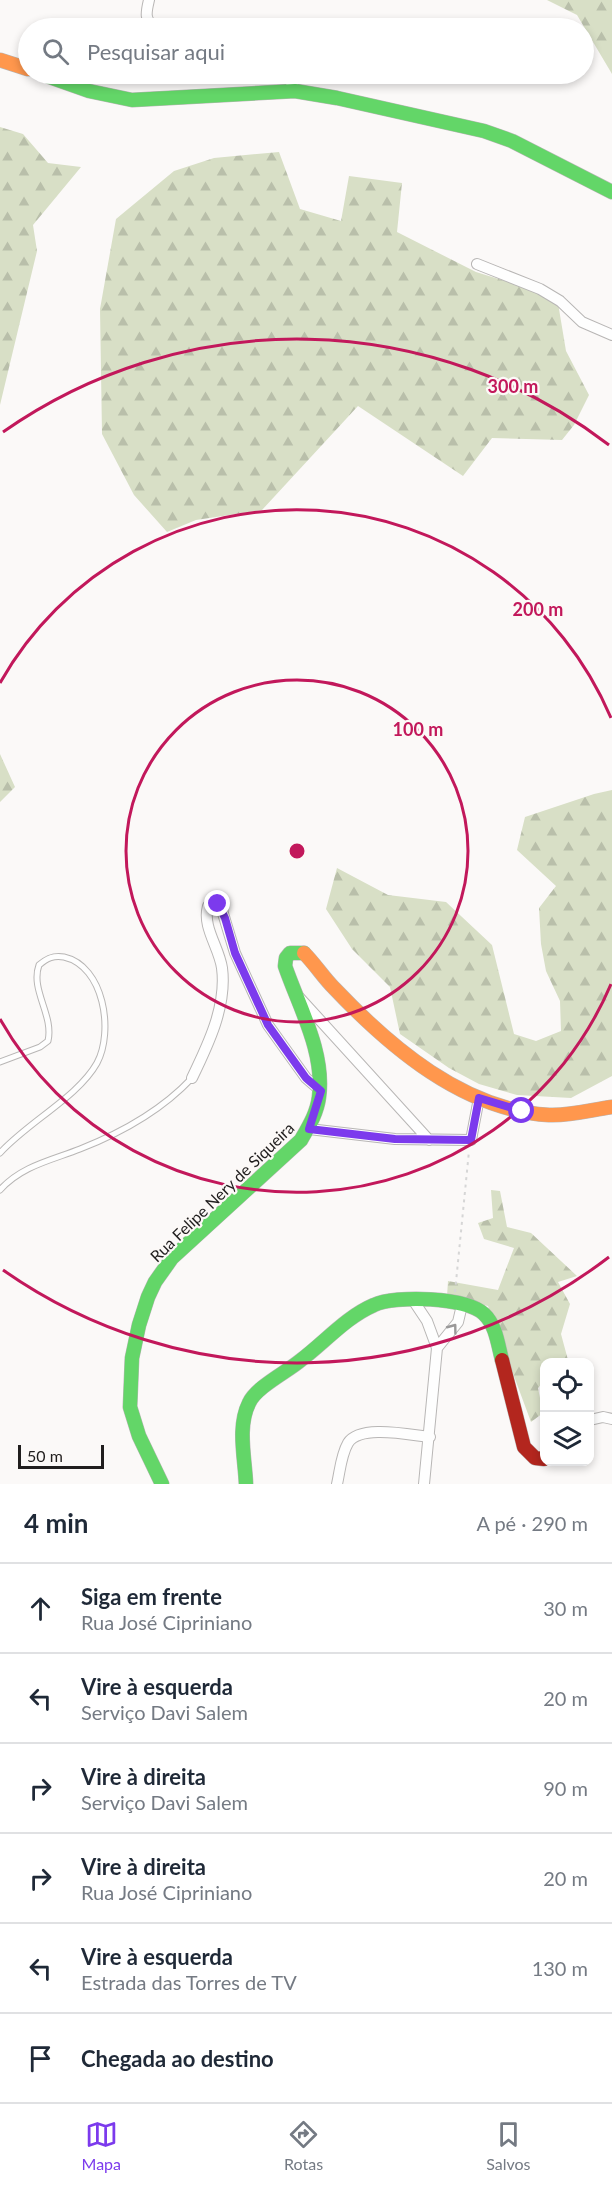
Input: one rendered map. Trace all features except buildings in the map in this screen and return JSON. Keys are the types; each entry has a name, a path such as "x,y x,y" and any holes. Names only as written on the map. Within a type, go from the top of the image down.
{"street":[{"path":"146,18 145,14 149,0"},
{"path":"0,60 18,66"},
{"path":"69,84 89,91 132,100 295,91 337,98 484,131 512,141 612,192"},
{"path":"292,84 295,91"},
{"path":"477,264 540,289 560,301 582,322 612,335"},
{"path":"192,1078 207,1047 221,996 220,958 207,917 208,906 214,903 222,910 235,953 268,1025 306,1078 321,1091"},
{"path":"479,1098 471,1140 395,1139 309,1129 321,1091 317,1059 284,961 290,953 299,951 305,953 337,991 380,1032 441,1079 479,1098 522,1111 549,1115 612,1107"},
{"path":"295,993 429,1140"},
{"name":"Rua Felipe Nery de Siqueira","path":"162,1484 133,1420 130,1406 130,1374 136,1338 147,1298 159,1275 172,1258 288,1153 309,1129"},
{"path":"246,1484 244,1415 246,1404 253,1395 364,1310 381,1302 395,1299 446,1301 483,1311 489,1319 525,1447 532,1456 540,1460"},
{"path":"413,1300 427,1321 437,1348 424,1484"},
{"path":"437,1348 458,1322 462,1305"},
{"path":"594,1419 603,1417 612,1419"},
{"path":"337,1484 349,1442 356,1436 376,1432 430,1437"}],"lane":[{"path":"0,1062 40,1047 48,1041 48,1022 37,981 39,965 51,957 59,956 77,962 87,971 103,1001 104,1047 84,1082 13,1139 0,1153"},
{"path":"0,1190 17,1174 116,1133 174,1097 192,1078"}],"path":[{"path":"462,1305 455,1298 471,1140"}],"green space":[{"path":"547,0 612,0 612,74 594,44 594,18 579,18"},
{"path":"0,127 23,134 48,163 81,167 33,225 37,251 0,405"},
{"path":"279,152 300,209 341,221 349,176 402,183 397,232 476,272 557,297 566,351 589,395 574,425 562,440 492,438 463,476 358,406 262,510 196,520 167,532 134,495 102,434 100,309 116,219 174,171 214,158"},
{"path":"0,754 15,787 0,802"},
{"path":"612,790 612,1076 571,1098 517,1095 479,1084 449,1068 400,1034 390,987 352,949 326,909 337,868 388,895 446,902 492,945 514,1034 536,1041 561,1031 560,1001 546,971 541,944 539,908 556,886 517,850 525,817"},
{"path":"491,1190 500,1191 507,1227 531,1233 577,1276 558,1282 570,1304 561,1334 567,1358 540,1358 540,1386 538,1388 540,1415 531,1422 488,1306 447,1296 448,1281 498,1290 514,1248 484,1239 478,1223 493,1218"}],"traffic: fast":[{"path":"69,84 89,91 132,100 295,91 337,98 484,131 512,141 612,192"},
{"path":"162,1484 139,1436 130,1407 132,1358 139,1325 155,1282 172,1258 301,1140 312,1119 319,1097 318,1063 310,1030 285,966 286,958 290,953 304,953"},
{"path":"246,1484 243,1422 245,1412 253,1397 345,1323 374,1305 398,1300 430,1299 475,1308 484,1314 491,1324 502,1360"}],"traffic: slow":[{"path":"0,60 18,66"},
{"path":"304,953 334,988 379,1032 430,1072 458,1088 517,1111 549,1115 573,1114 612,1107"}],"traffic: jam":[{"path":"502,1360 524,1447 535,1458 540,1459"}],"route":[{"path":"218,904 230,931 235,953 268,1025 306,1078 321,1091 309,1129 395,1139 471,1140 479,1098 522,1111"}]}
